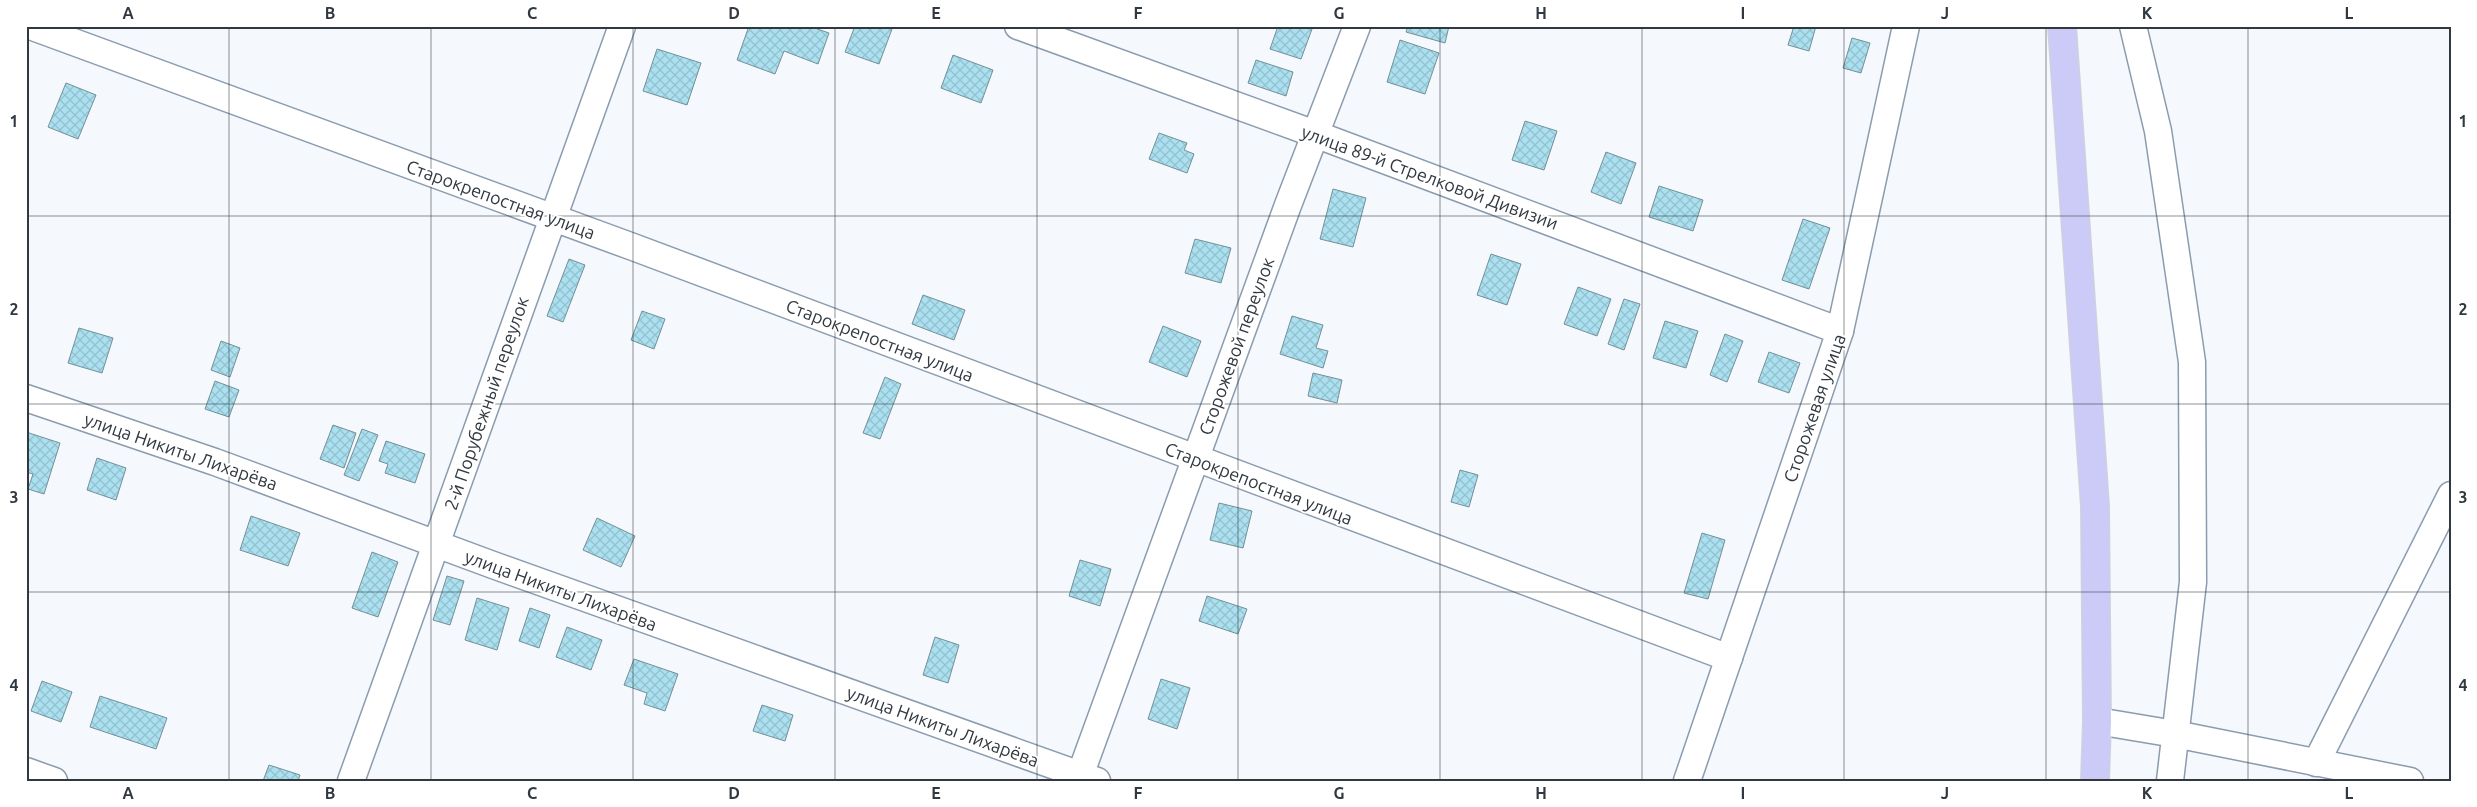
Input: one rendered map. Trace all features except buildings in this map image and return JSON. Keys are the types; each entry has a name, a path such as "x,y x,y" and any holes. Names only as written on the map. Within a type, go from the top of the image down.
{"main road":[{"path":"2062,26 2095,506 2097,721 2095,781"}],"street":[{"name":"Старокрепостная улица","path":"30,26 552,217 1729,658"},
{"name":"2-й Порубежный переулок","path":"351,781 622,26"},
{"name":"улица 89-й Стрелковой Дивизии","path":"1018,26 1315,134 1840,331"},
{"name":"Сторожевой переулок","path":"1085,779 1195,458 1357,26"},
{"name":"Сторожевая улица","path":"1687,781 1840,331 1906,26"},
{"path":"2132,26 2158,131 2192,362 2193,582 2170,781"},
{"name":"улица Никиты Лихарёва","path":"26,398 215,462 1085,779"},
{"path":"2316,763 2451,495"},
{"path":"2097,721 2175,734 2410,781"},
{"path":"26,771 54,781"}]}
